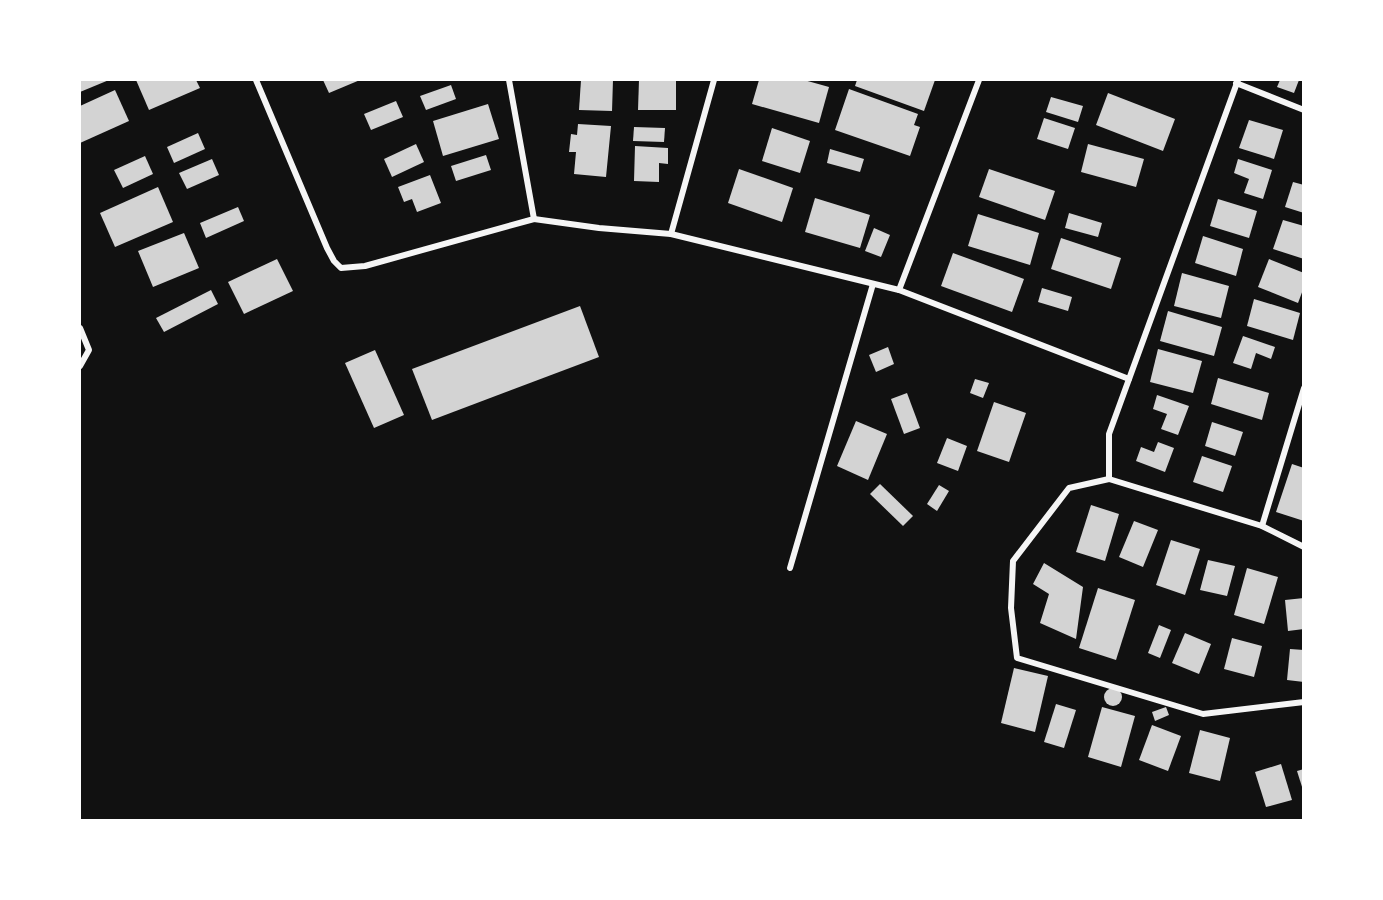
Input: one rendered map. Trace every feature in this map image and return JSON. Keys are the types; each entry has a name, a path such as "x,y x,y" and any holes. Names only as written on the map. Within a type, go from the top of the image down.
{"street":[{"path":"256,80 327,248 341,268 365,266 534,219 599,228 671,234 899,290 1129,379"},
{"path":"509,80 534,219"},
{"path":"671,234 714,80"},
{"path":"899,290 979,80"},
{"path":"1109,478 1109,434 1237,81 1304,110"},
{"path":"790,568 873,284"},
{"path":"80,328 89,350 80,366"},
{"path":"1262,526 1304,388"},
{"path":"1304,547 1262,526 1109,478 1069,488 1013,561 1011,608 1017,658 1203,714 1304,702"}],"building":[{"path":"80,80 109,80 80,92"},
{"path":"136,80 196,80 200,88 149,110"},
{"path":"323,80 360,80 329,93"},
{"path":"581,80 613,80 612,111 579,110"},
{"path":"639,80 676,80 676,110 638,110"},
{"path":"759,80 804,80 829,87 819,123 752,104"},
{"path":"857,80 935,80 924,111 855,86"},
{"path":"1280,80 1299,80 1294,93 1277,87"},
{"path":"451,85 456,99 426,110 420,96"},
{"path":"849,89 918,114 914,125 920,127 910,156 835,130"},
{"path":"115,90 129,121 80,143 80,106"},
{"path":"1108,93 1175,119 1163,151 1096,125"},
{"path":"1051,97 1083,106 1078,122 1046,112"},
{"path":"396,101 403,117 371,130 364,114"},
{"path":"488,104 499,139 443,156 433,121"},
{"path":"1044,118 1075,128 1068,149 1037,139"},
{"path":"1249,120 1283,130 1274,159 1239,148"},
{"path":"578,124 611,126 606,177 574,174 576,152 569,152 571,134 577,135"},
{"path":"634,127 665,128 664,142 633,141"},
{"path":"772,128 810,141 800,173 762,161"},
{"path":"198,133 205,149 174,163 167,147"},
{"path":"416,144 424,162 392,177 384,159"},
{"path":"1088,144 1144,159 1136,187 1081,172"},
{"path":"635,146 668,148 668,164 659,163 659,182 634,181"},
{"path":"830,149 864,159 860,172 827,163"},
{"path":"486,155 491,170 456,181 451,166"},
{"path":"145,156 153,174 123,188 114,170"},
{"path":"212,159 219,175 187,189 179,173"},
{"path":"1238,159 1272,170 1263,199 1244,193 1249,179 1234,173"},
{"path":"739,169 793,188 782,222 728,203"},
{"path":"989,169 1055,191 1045,220 979,197"},
{"path":"430,175 441,203 417,212 412,199 404,202 398,187"},
{"path":"1293,182 1304,185 1304,213 1285,207"},
{"path":"158,187 173,222 115,247 100,213"},
{"path":"815,198 870,215 860,248 805,232"},
{"path":"1218,199 1257,211 1249,238 1210,226"},
{"path":"238,207 244,221 206,238 200,223"},
{"path":"1069,213 1102,223 1098,237 1065,228"},
{"path":"978,214 1039,233 1030,265 968,246"},
{"path":"1283,220 1304,226 1304,259 1273,249"},
{"path":"874,228 890,235 881,257 865,251"},
{"path":"184,233 199,268 153,287 138,251"},
{"path":"1203,236 1243,249 1236,276 1195,263"},
{"path":"1061,238 1121,258 1111,289 1051,269"},
{"path":"953,253 1024,279 1012,312 941,286"},
{"path":"277,259 293,291 244,314 228,282"},
{"path":"1269,259 1304,273 1304,287 1298,303 1258,287"},
{"path":"1182,273 1229,286 1221,318 1174,306"},
{"path":"1042,288 1072,297 1068,311 1038,302"},
{"path":"211,290 218,304 164,332 156,318"},
{"path":"1254,299 1300,313 1293,340 1247,326"},
{"path":"580,306 599,357 432,420 412,369"},
{"path":"1168,311 1222,327 1214,356 1160,341"},
{"path":"1243,336 1275,347 1271,359 1256,353 1251,369 1233,363"},
{"path":"888,347 894,364 876,372 869,355"},
{"path":"1158,349 1202,361 1193,393 1150,382"},
{"path":"375,350 404,415 374,428 345,363"},
{"path":"1218,378 1269,393 1262,420 1211,404"},
{"path":"975,379 989,383 983,398 970,393"},
{"path":"907,393 920,428 904,434 891,399"},
{"path":"1157,395 1189,406 1178,435 1161,429 1167,414 1153,409"},
{"path":"994,402 1026,413 1009,462 977,451"},
{"path":"856,421 887,434 868,480 837,466"},
{"path":"1212,422 1243,432 1235,456 1205,446"},
{"path":"947,438 967,446 958,471 937,463"},
{"path":"1158,442 1174,448 1165,472 1136,461 1141,447 1154,452"},
{"path":"1202,456 1232,466 1223,492 1193,482"},
{"path":"1292,464 1304,468 1304,521 1276,512"},
{"path":"880,484 913,516 903,526 870,494"},
{"path":"939,485 949,491 937,511 927,504"},
{"path":"1091,505 1119,514 1105,561 1076,552"},
{"path":"1134,521 1158,530 1143,567 1119,557"},
{"path":"1171,540 1200,549 1185,595 1156,585"},
{"path":"1208,560 1235,566 1227,596 1200,590"},
{"path":"1044,563 1083,587 1076,639 1040,623 1049,594 1033,584"},
{"path":"1247,568 1278,577 1264,624 1234,615"},
{"path":"1098,588 1135,600 1116,660 1079,648"},
{"path":"1304,598 1304,629 1288,631 1285,600"},
{"path":"1159,625 1171,630 1160,658 1148,653"},
{"path":"1185,633 1211,644 1199,674 1172,663"},
{"path":"1232,638 1262,646 1254,677 1224,669"},
{"path":"1290,649 1304,650 1304,682 1287,680"},
{"path":"1014,668 1048,676 1035,732 1001,723"},
{"path":"1113,688 1119,691 1122,697 1119,703 1113,706 1107,703 1104,697 1107,691"},
{"path":"1056,704 1076,710 1064,748 1044,742"},
{"path":"1102,707 1135,716 1121,767 1088,757"},
{"path":"1166,707 1169,715 1155,721 1152,712"},
{"path":"1152,725 1181,736 1168,771 1139,760"},
{"path":"1200,730 1230,738 1220,781 1189,773"},
{"path":"1281,764 1292,800 1266,807 1255,772"},
{"path":"1304,769 1304,790 1303,790 1297,771"}]}
